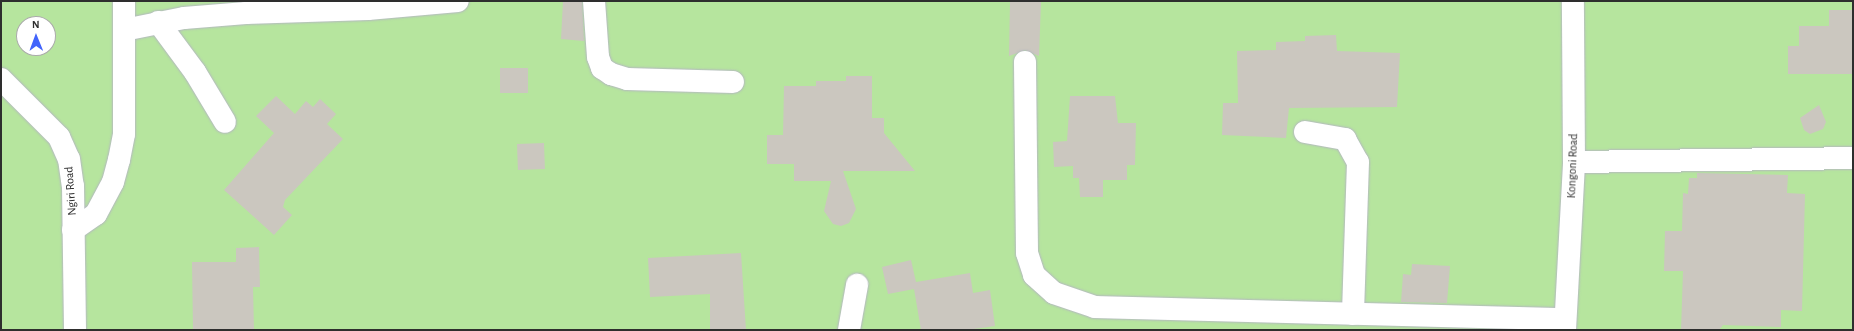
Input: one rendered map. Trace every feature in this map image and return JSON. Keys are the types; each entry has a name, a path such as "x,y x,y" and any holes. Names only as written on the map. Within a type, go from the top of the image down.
{"street":[{"path":"73,230 96,214 113,182 117,167 124,134 124,1"},
{"path":"124,30 158,22 186,10 458,1"},
{"path":"594,1 598,57 602,68 611,74 627,79 733,82"},
{"name":"Kongoni Road","path":"1565,325 1574,162 1573,1"},
{"path":"158,22 195,72 225,122"},
{"path":"1025,62 1027,253 1034,275 1054,292 1095,307 1353,314 1565,325"},
{"name":"Ngiri Road","path":"1,79 59,137 69,158 72,179 75,330"},
{"path":"1305,132 1345,139 1358,162 1353,314"},
{"path":"1574,162 1853,158"},
{"path":"849,330 858,285"}],"green space":[{"path":"1,1 1853,1 1853,330 1,330"}],"building":[{"path":"563,1 582,1 584,41 561,39"},
{"path":"1010,1 1041,2 1039,56 1025,50 1009,56"},
{"path":"1829,10 1853,10 1853,74 1788,74 1788,46 1799,46 1799,26 1829,26"},
{"path":"1336,35 1337,51 1400,53 1397,107 1289,108 1286,138 1222,135 1223,103 1238,103 1237,51 1276,50 1276,42 1305,41 1305,36"},
{"path":"500,68 528,68 528,93 500,93"},
{"path":"846,76 872,76 872,118 884,118 884,133 915,171 843,171 856,209 849,223 841,226 833,224 824,211 831,181 794,181 794,164 767,164 767,135 783,135 784,86 816,86 816,81 846,81"},
{"path":"276,96 295,114 306,101 313,107 320,99 336,114 327,124 343,139 285,200 283,207 292,215 274,235 224,190 274,133 256,116"},
{"path":"1070,96 1115,96 1118,123 1136,123 1135,165 1127,165 1127,180 1103,180 1103,197 1080,197 1079,178 1073,178 1073,166 1054,167 1053,142 1067,141"},
{"path":"1819,105 1826,122 1823,129 1810,134 1804,130 1800,118"},
{"path":"544,143 545,169 518,170 517,144"},
{"path":"1697,173 1788,175 1787,193 1805,194 1802,311 1781,310 1781,327 1723,325 1719,330 1681,330 1683,271 1664,271 1665,231 1682,231 1683,193 1688,194 1689,178 1697,178"},
{"path":"259,247 260,287 253,287 254,330 193,330 192,262 236,262 236,248"},
{"path":"741,253 746,330 710,330 710,294 650,297 648,258"},
{"path":"911,260 916,282 970,273 973,293 990,290 995,326 967,330 921,330 914,289 888,294 882,267"},
{"path":"1412,264 1450,266 1447,303 1401,302 1403,274 1411,275"}]}
